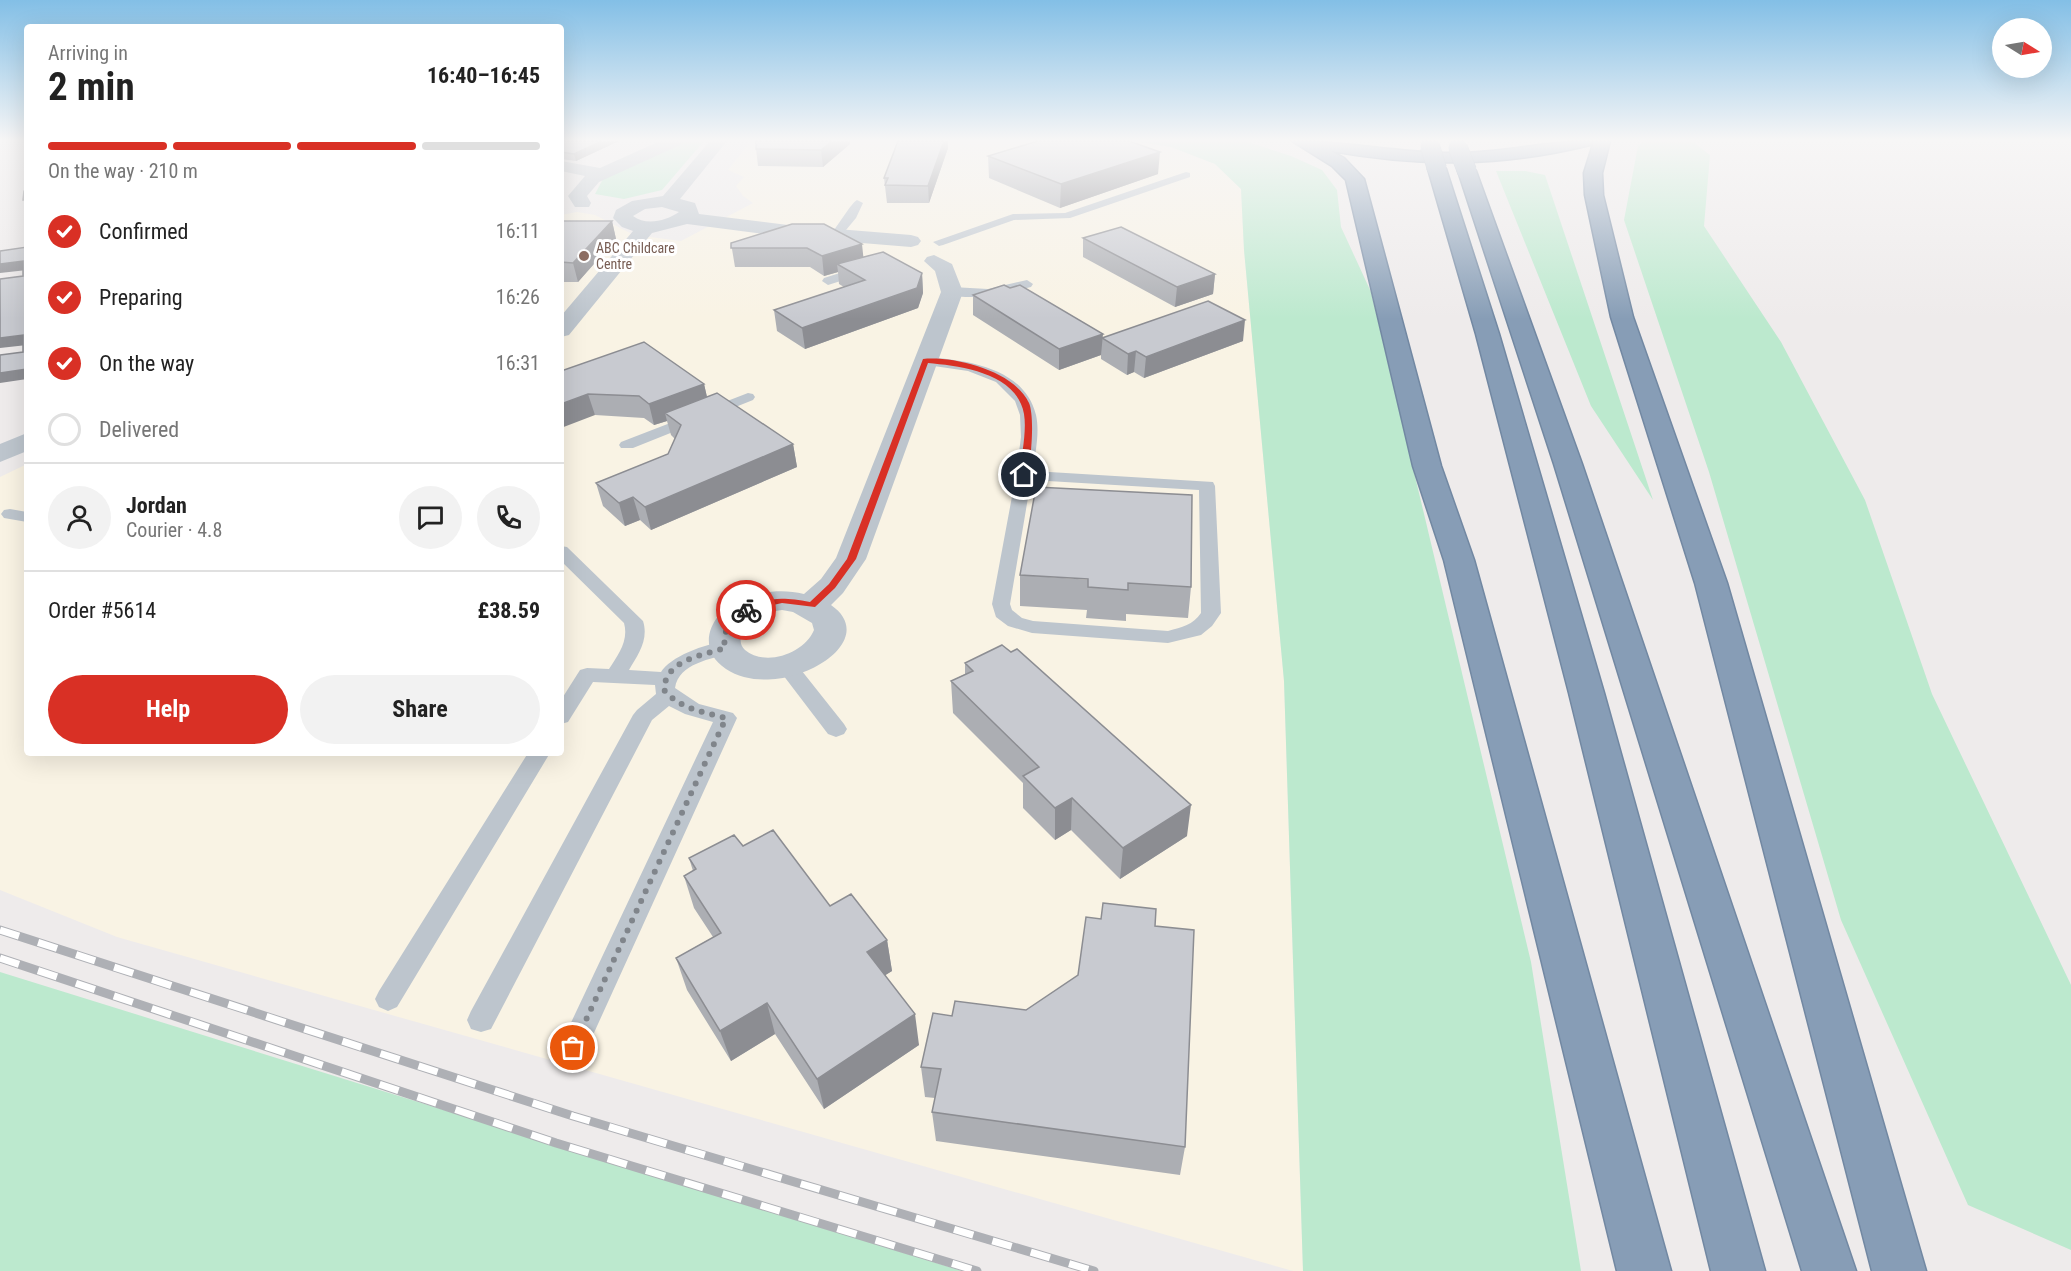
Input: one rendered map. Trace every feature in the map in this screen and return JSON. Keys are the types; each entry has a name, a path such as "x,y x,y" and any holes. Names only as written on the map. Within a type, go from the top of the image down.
{"highway":[{"path":"1360,200 1427,466 1459,560 1644,1271"},
{"path":"1453,200 1459,238 1666,982 1738,1271"},
{"path":"1465,200 1572,475 1829,1271"},
{"path":"1595,200 1622,317 1711,583 1899,1271"}],"street":[{"path":"587,200 627,210"},
{"path":"685,218 689,214 688,207 668,201 641,204 623,214 625,221 647,226 668,224 685,218 788,231 911,240"},
{"path":"564,205 596,204"},
{"path":"564,326 647,226"},
{"path":"812,605 832,586 851,559 952,291 945,268 873,237"},
{"path":"911,240 915,256"},
{"path":"911,240 898,244 915,256"},
{"path":"0,454 24,442"},
{"path":"782,600 812,605 822,612 828,621 829,632 826,642 803,661 787,666 755,668 736,660 725,648 723,637 728,626 750,608 782,600"}],"lane":[{"path":"915,256 1013,217 1066,216 1112,200"},
{"path":"837,234 850,218 856,203"},
{"path":"828,281 873,267"},
{"path":"952,291 994,292 1027,284"},
{"path":"925,361 961,364 977,369 1007,383 1025,403 1028,416 1024,475 1001,604 1003,613 1015,622 1032,627 1168,637 1188,633 1205,622 1210,613 1207,486 1024,475"},
{"path":"627,445 748,397"},
{"path":"564,554 633,621 636,628 632,648 615,676"},
{"path":"481,1020 644,715 666,687 672,669 685,661 725,648"},
{"path":"787,666 836,729"},
{"path":"564,712 586,675 615,676 666,687 691,709 726,718 573,1048"},
{"path":"388,999 537,756"}],"shaded area":[{"path":"749,200 1242,200 1244,250 1284,681 1303,1271 1293,1271 117,937 0,890 0,477 24,465 24,756 564,756 564,214 577,212 595,215 634,235 681,241 753,203"}],"green space":[{"path":"1242,200 1338,200 1341,227 1371,292 1531,962 1581,1271 1303,1271 1284,681 1244,250"},
{"path":"1508,200 1553,200 1653,500 1591,406"},
{"path":"1628,200 1706,200 1704,226 1781,342 1865,500 1932,694 2071,985 2071,1250 1968,1205 1841,920 1709,472 1624,220"},
{"path":"0,972 962,1271 0,1271"}],"building":[{"path":"564,221 612,221 573,263 564,262"},
{"path":"792,224 824,224 862,244 822,256 807,248 731,248 731,243"},
{"path":"1121,227 1215,274 1177,287 1083,238"},
{"path":"24,247 24,369 0,373 0,355 23,352 23,335 0,338 0,279 23,276 23,261 0,264 0,251"},
{"path":"883,252 922,273 917,288 802,328 774,310 865,280 837,264"},
{"path":"1004,285 1010,288 1020,285 1103,334 1059,349 973,295"},
{"path":"1208,301 1245,320 1146,357 1136,351 1128,354 1102,338"},
{"path":"644,342 704,384 649,404 639,396 588,394 564,403 564,370"},
{"path":"717,393 793,444 645,507 633,497 619,503 596,483 668,454 681,425 665,413"},
{"path":"1036,487 1192,495 1191,587 1128,583 1128,590 1088,587 1088,579 1020,575"},
{"path":"1002,645 1011,652 1017,649 1191,805 1123,848 1072,798 1055,808 1023,776 1039,767 951,681 973,671 965,663"},
{"path":"773,830 830,906 851,894 887,940 867,952 915,1014 817,1079 767,1003 720,1031 676,958 721,933 684,876 696,869 689,858 734,835 743,846"},
{"path":"1103,903 1156,909 1155,926 1194,930 1185,1147 932,1112 941,1069 921,1067 933,1013 952,1016 955,1001 1026,1010 1078,975 1086,917 1101,919"}],"railway":[{"path":"0,930 573,1116 1094,1271"},
{"path":"0,958 556,1143 977,1271"}],"way so far":[{"path":"573,1048 726,718 691,709 673,700 664,690 664,679 672,669 685,661 725,648 723,637 728,626 746,610"}],"place":[{"name":"ABC Childcare Centre","path":"584,256"}],"route":[{"path":"746,610 766,602 782,600 812,605 832,586 851,559 925,361 961,364 977,369 1007,383 1017,392 1025,403 1028,416 1029,428 1024,475"}]}
